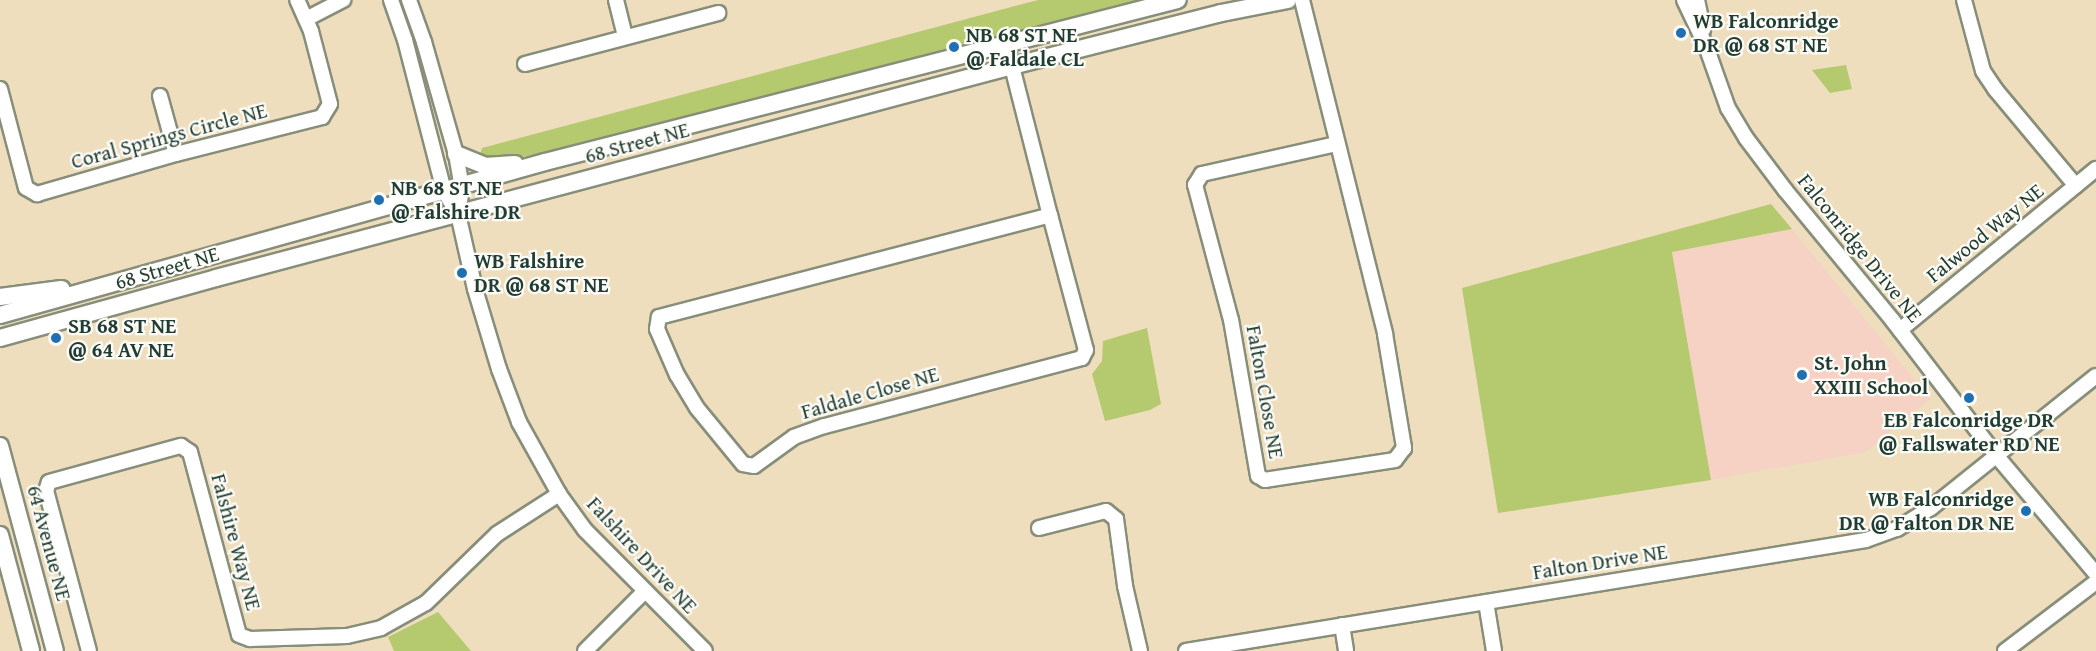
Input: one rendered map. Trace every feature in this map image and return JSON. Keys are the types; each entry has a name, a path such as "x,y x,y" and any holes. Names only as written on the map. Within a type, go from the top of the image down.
{"main road":[{"name":"68 Street NE","path":"0,315 545,162 1178,0"},
{"name":"68 Street NE","path":"5,336 1012,66 1221,13 1288,0"},
{"path":"456,154 485,166 545,162"},
{"path":"0,297 95,283 112,284"},
{"path":"0,348 5,336"},
{"name":"64 Avenue NE","path":"0,446 55,651"},
{"path":"0,535 31,651"}],"street":[{"name":"Coral Springs Circle NE","path":"0,89 26,188 37,194 176,154 322,117 330,104 323,71 306,19 297,0"},
{"path":"306,19 343,0"},
{"path":"390,0 405,40 444,191 458,214"},
{"path":"409,0 424,42 456,154 462,187 458,214"},
{"path":"616,0 625,37"},
{"name":"Falton Close NE","path":"1302,0 1385,334 1404,448 1395,460 1265,480 1258,476 1232,321 1196,185 1202,174 1336,144"},
{"name":"Falconridge Drive NE","path":"1684,0 1706,46 1728,108 1746,138 1786,191 1900,330 1995,454 2096,574"},
{"name":"Falconridge Drive NE","path":"1698,0 1706,46"},
{"path":"1964,0 1983,71 1995,89 2076,186"},
{"path":"525,64 718,14"},
{"name":"Faldale Close NE","path":"1006,43 1086,350 1082,358 824,426 794,437 754,466 743,464 697,408 677,375 657,329 659,317 1050,214"},
{"path":"160,96 176,154"},
{"name":"Falwood Way NE","path":"1900,330 2096,169"},
{"name":"Falshire Drive NE","path":"458,214 475,289 499,369 519,422 559,494 585,530 705,651"},
{"name":"Falton Drive NE","path":"1186,651 1866,540 1897,529 1930,508 1995,454 2096,376"},
{"name":"Falshire Way NE","path":"89,651 46,491 49,482 181,446 190,452 239,634 250,639 347,636 381,628 426,603 497,534 559,494"},
{"path":"1039,528 1106,511 1116,519 1125,585 1140,651"},
{"path":"2005,651 2096,582"},
{"path":"585,651 644,592"},
{"path":"1486,602 1494,651"},
{"path":"1342,626 1346,651"}],"shaded area":[{"name":"St. John XXIII School","path":"1792,229 1930,399 1866,452 1711,480 1672,252"}],"green space":[{"path":"1038,0 1144,0 567,150 500,160 479,158 482,148"},
{"path":"1846,65 1852,89 1830,93 1812,70"},
{"path":"1771,204 1792,229 1672,252 1711,480 1498,513 1462,288"},
{"path":"1147,328 1161,404 1150,410 1105,421 1092,374 1102,361 1103,341"},
{"path":"438,612 471,651 394,651 388,637"}],"place":[{"name":"WB Falconridge DR @ 68 ST NE","path":"1681,33"},
{"name":"NB 68 ST NE @ Faldale CL","path":"954,47"},
{"name":"NB 68 ST NE @ Falshire DR","path":"379,200"},
{"name":"WB Falshire DR @ 68 ST NE","path":"462,273"},
{"name":"SB 68 ST NE @ 64 AV NE","path":"56,338"},
{"name":"St. John XXIII School","path":"1802,375"},
{"name":"EB Falconridge DR @ Fallswater RD NE","path":"1969,398"},
{"name":"WB Falconridge DR @ Falton DR NE","path":"2026,511"}]}
